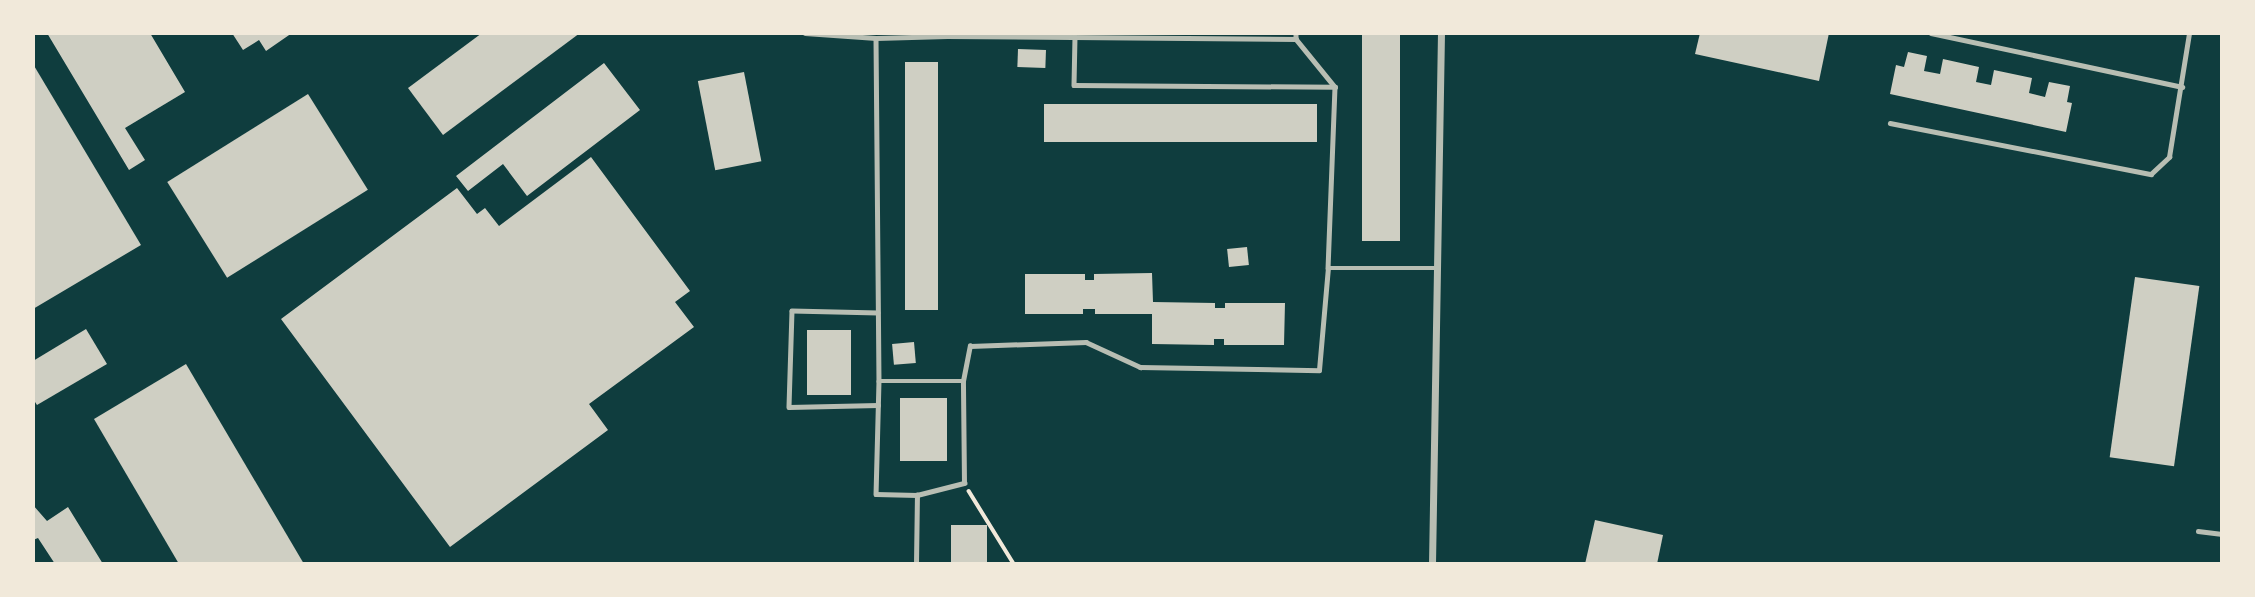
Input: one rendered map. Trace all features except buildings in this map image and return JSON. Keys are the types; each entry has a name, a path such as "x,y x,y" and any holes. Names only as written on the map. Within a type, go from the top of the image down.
{"street":[{"path":"1433,564 1441,33"}],"lane":[{"path":"805,33 876,38 947,34 1075,37 1296,36 1335,87 1328,268 1319,370 1140,367 1086,342 970,346 963,381 964,483 917,495 876,494 879,381 876,38"},
{"path":"1931,33 2182,87"},
{"path":"1890,123 2151,174 2169,158 2189,33"},
{"path":"1075,37 1074,85 1335,87"},
{"path":"1328,268 1438,268"},
{"path":"878,313 792,311 789,407 878,405"},
{"path":"879,381 963,381"},
{"path":"916,564 917,495"},
{"path":"2197,531 2222,534"}],"path":[{"path":"964,483 1014,564"}]}
